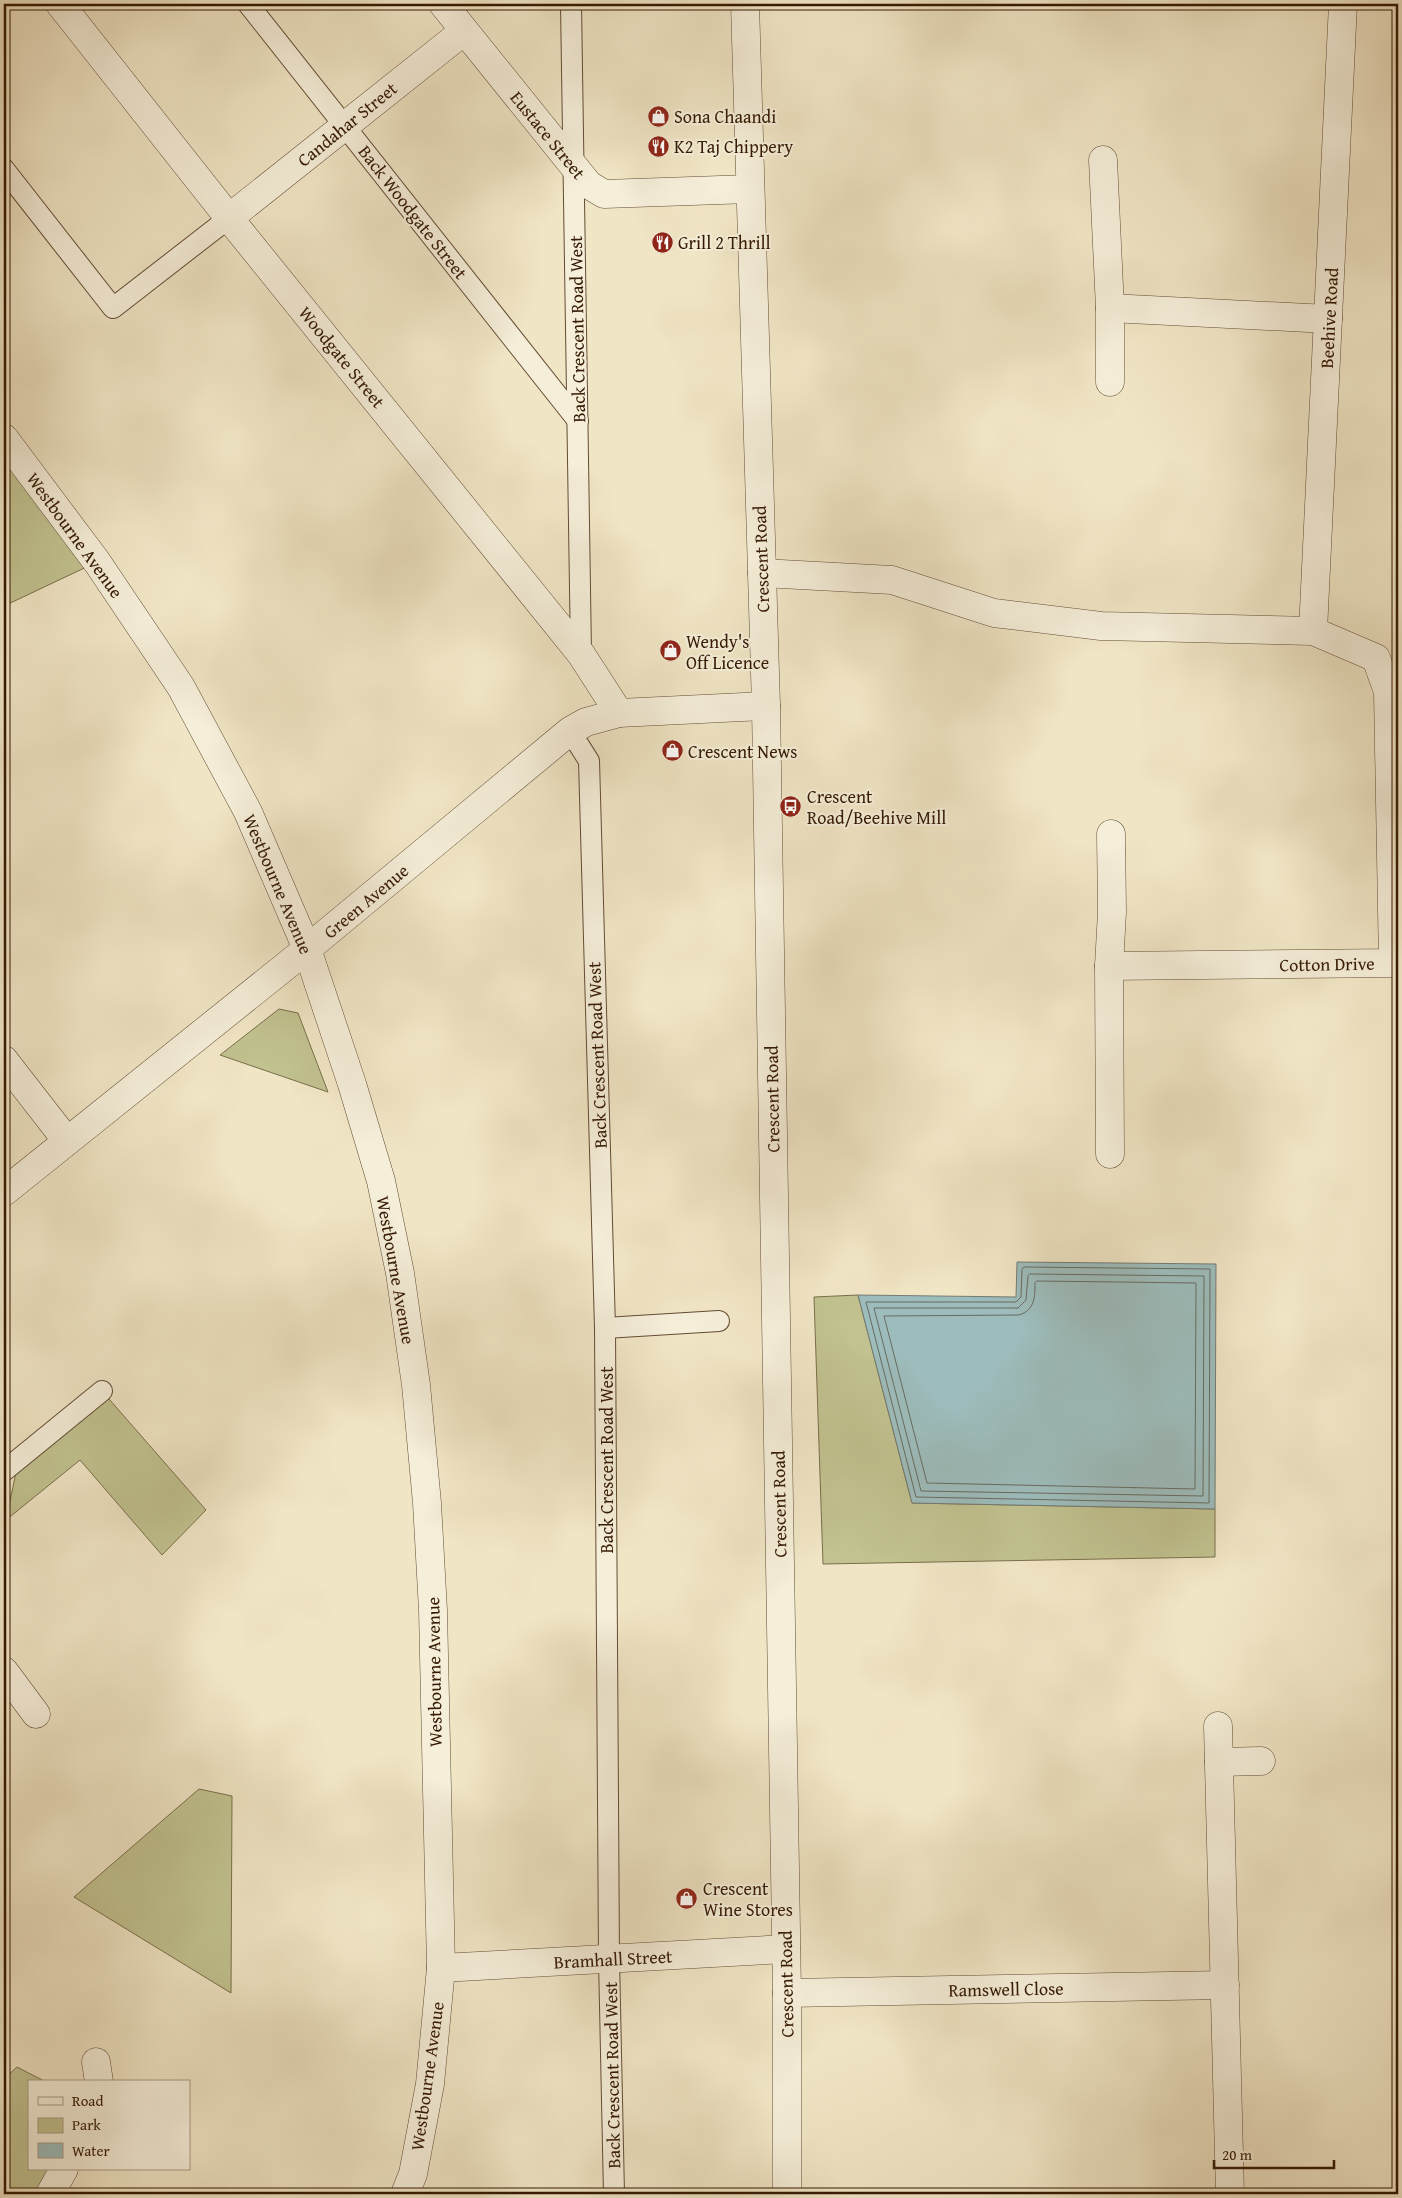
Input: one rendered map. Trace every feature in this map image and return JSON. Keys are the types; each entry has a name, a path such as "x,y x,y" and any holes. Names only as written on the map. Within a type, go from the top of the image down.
{"street":[{"name":"Woodgate Street","path":"60,4 229,218 581,654 619,713"},
{"name":"Eustace Street","path":"443,4 589,185 604,194 750,189"},
{"name":"Crescent Road","path":"745,4 766,706 787,1993 787,2194"},
{"name":"Beehive Road","path":"1314,632 1343,4"},
{"name":"Candahar Street","path":"229,218 464,31"},
{"path":"1103,160 1110,308 1110,382"},
{"path":"1110,308 1328,319"},
{"name":"Westbourne Avenue","path":"4,438 97,562 181,687 248,812 307,949 352,1084 381,1181 400,1273 416,1385 427,1503 434,1610 441,1968 430,2084 413,2174 405,2194"},
{"path":"762,573 892,580 994,613 1101,626 1314,632"},
{"name":"Cotton Drive","path":"1109,966 1393,963 1388,692 1376,658 1314,632"},
{"name":"Green Avenue","path":"4,1192 307,949 570,731 586,722 619,713 766,706"},
{"path":"1110,1154 1109,966 1112,912 1111,834"},
{"path":"4,1060 67,1141"},
{"path":"6,1679 36,1714"},
{"path":"1218,1726 1230,2194"},
{"path":"1219,1762 1261,1761"},
{"name":"Bramhall Street","path":"441,1968 786,1949"},
{"name":"Ramswell Close","path":"787,1993 1225,1985"},
{"path":"50,2194 63,2170"}],"lane":[{"name":"Back Woodgate Street","path":"248,4 578,421"},
{"name":"Back Crescent Road West","path":"571,4 581,654"},
{"path":"4,169 113,308 229,218"},
{"name":"Back Crescent Road West","path":"570,731 589,761 605,1328 610,1959 614,2194"},
{"path":"605,1328 719,1321"},
{"path":"4,1471 102,1391"}],"green space":[{"path":"4,442 97,562 4,606"},
{"path":"279,1009 298,1013 328,1092 220,1055"},
{"path":"858,1295 912,1503 1215,1509 1215,1557 823,1564 814,1297"},
{"path":"102,1391 206,1510 162,1555 80,1460 6,1520 19,1458"},
{"path":"199,1789 232,1796 231,1993 74,1897"},
{"path":"17,2067 42,2080 28,2080 28,2170 49,2170 35,2194 4,2194 4,2079"}],"water":[{"path":"1017,1262 1216,1264 1215,1509 912,1503 858,1295 1016,1297"}],"place":[{"name":"Sona Chaandi","path":"658,116"},
{"name":"K2 Taj Chippery","path":"658,146"},
{"name":"Grill 2 Thrill","path":"662,242"},
{"name":"Wendy's Off Licence","path":"670,651"},
{"name":"Crescent News","path":"672,751"},
{"name":"Crescent Road/Beehive Mill","path":"791,806"},
{"name":"Crescent Wine Stores","path":"687,1898"}]}
